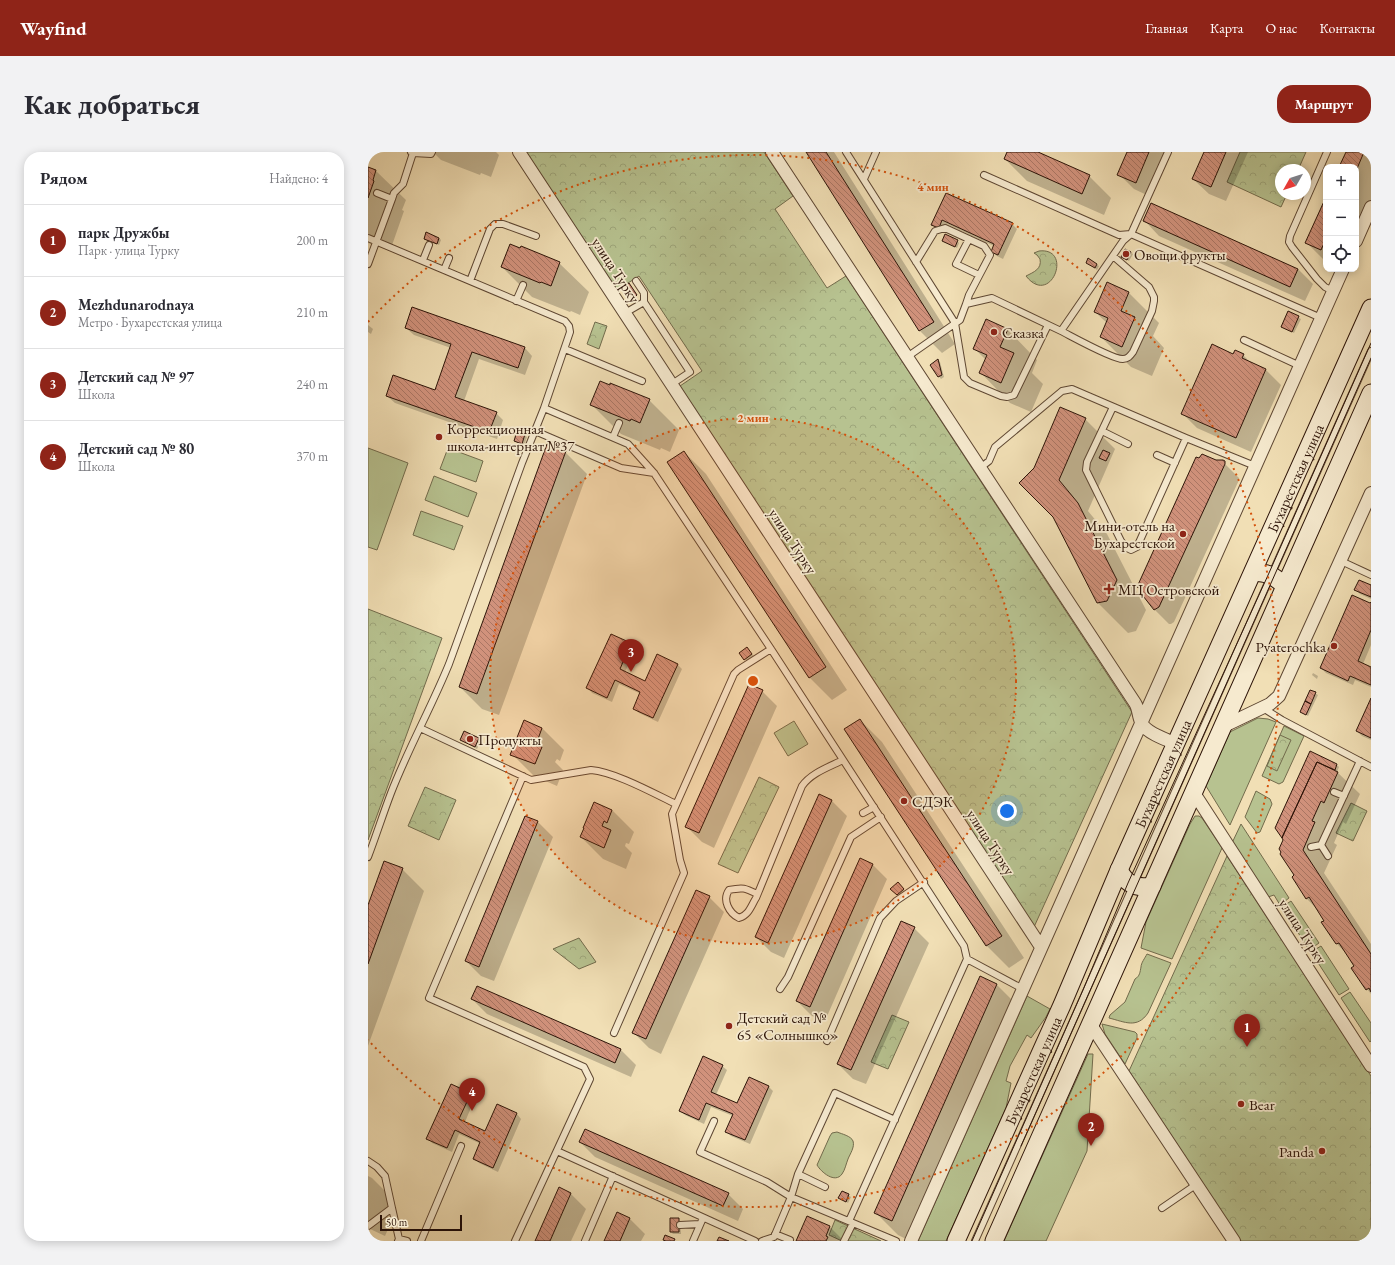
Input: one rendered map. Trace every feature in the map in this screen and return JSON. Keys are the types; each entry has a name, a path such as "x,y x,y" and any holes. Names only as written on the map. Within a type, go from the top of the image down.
{"main road":[{"name":"Бухарестская улица","path":"956,1241 1062,1005 1119,870 1177,744 1371,308"},
{"path":"994,1241 1371,393"},
{"path":"1253,572 1269,573 1285,586"},
{"path":"1119,870 1123,877 1133,886 1144,888 1152,886"}],"street":[{"name":"улица Турку","path":"519,152 1041,947"},
{"path":"772,152 1137,707 1142,724 1147,730 1177,744"},
{"path":"1358,236 1371,207"},
{"path":"911,1241 1342,272"},
{"path":"1222,727 1263,708 1279,696 1371,493"},
{"name":"улица Турку","path":"1194,793 1371,1066"},
{"path":"1091,1025 1234,1241"}],"lane":[{"path":"368,264 394,193 402,184 412,153 432,154 432,152"},
{"path":"846,152 955,323 964,376 970,383 1001,396 1007,397 1014,395 1048,325"},
{"path":"864,179 876,152"},
{"path":"1061,330 1123,241 1131,234 1168,152"},
{"path":"1327,152 1290,236 1289,242 1316,280 1325,287 1334,291"},
{"path":"984,175 1120,236 1131,234 1321,318"},
{"path":"377,193 392,199"},
{"path":"470,281 490,229 495,224 504,224 536,236"},
{"path":"907,357 960,320 969,295 990,255 984,246 945,228 935,231 916,262"},
{"path":"368,238 565,321 569,326 570,332 544,408 522,463 440,688 420,728 391,793 368,857"},
{"path":"969,239 956,264 980,275"},
{"path":"422,260 429,245"},
{"path":"966,304 992,298 1119,359 1124,359 1129,357 1133,352 1152,311 1154,297 1149,287 1113,256"},
{"path":"444,270 449,258"},
{"path":"636,281 644,293 644,302 690,372 672,384"},
{"path":"516,301 523,285"},
{"path":"625,313 644,302"},
{"path":"1244,340 1300,366"},
{"path":"565,349 642,381"},
{"path":"975,1241 1371,351"},
{"path":"980,468 989,461 995,447 1062,391 1072,389 1255,466"},
{"path":"1113,407 1087,462 1086,470 1121,541 1131,550 1137,547 1186,438"},
{"path":"544,408 628,444 654,473 771,648 924,882 964,946 967,959 895,1120 844,1241"},
{"path":"613,437 618,423"},
{"path":"535,431 621,468 654,473"},
{"path":"1102,431 1128,444"},
{"path":"1157,455 1175,463"},
{"path":"1341,561 1371,575"},
{"path":"614,1033 684,873 680,860 672,814 676,804 734,674 771,648"},
{"path":"1263,708 1282,720 1371,767"},
{"path":"420,728 531,780 590,770 600,771 676,804"},
{"path":"757,894 744,888 729,890 726,900 735,916 739,918 744,917 748,913 757,894 802,786 812,776 843,760"},
{"path":"1321,845 1360,761"},
{"path":"515,1241 590,1079 584,1067 429,998 523,776"},
{"path":"1334,792 1344,796"},
{"path":"863,813 874,807"},
{"path":"780,989 788,977 851,837 881,817"},
{"path":"1311,847 1321,845"},
{"path":"1321,845 1328,856"},
{"path":"827,1041 880,918 896,901 924,882"},
{"path":"967,959 1023,989"},
{"path":"762,1241 774,1237 791,1197 798,1174 835,1093 895,1120"},
{"path":"714,1121 700,1152 767,1182 791,1197 896,1241"},
{"path":"421,1241 461,1146"},
{"path":"557,1151 613,1176 702,1221 755,1241"},
{"path":"368,1161 377,1167 385,1176 398,1240 407,1241"},
{"path":"798,1174 825,1187"},
{"path":"585,1241 613,1176"},
{"path":"1162,1208 1196,1184"},
{"path":"368,1226 392,1208"},
{"path":"680,1225 702,1221"},
{"path":"693,1241 702,1221"},
{"path":"775,1234 790,1240"}],"green space":[{"path":"526,152 764,152 793,196 775,209 827,288 846,276 1132,712 1034,927 680,386 702,371 639,276 617,290"},
{"path":"1240,152 1306,152 1301,164 1275,164 1275,200 1284,200 1281,207 1227,182"},
{"path":"1039,251 1050,252 1055,258 1057,266 1055,274 1050,281 1044,285 1035,284 1026,276 1039,268 1040,259 1034,253"},
{"path":"595,322 607,326 599,349 587,344"},
{"path":"368,448 408,463 377,550 368,547"},
{"path":"448,448 483,461 476,482 440,469"},
{"path":"434,476 477,493 468,517 425,500"},
{"path":"421,511 463,526 454,550 413,535"},
{"path":"368,609 442,638 368,840"},
{"path":"1258,718 1276,722 1230,825 1206,786 1230,732"},
{"path":"794,721 808,744 788,756 774,733"},
{"path":"1284,726 1304,736 1283,782 1279,784 1262,776"},
{"path":"1280,735 1291,740 1277,771 1267,766"},
{"path":"759,777 779,787 738,873 718,864"},
{"path":"425,787 456,800 439,840 408,826"},
{"path":"1256,791 1270,799 1272,804 1260,832 1257,833 1245,817"},
{"path":"1351,803 1367,811 1353,841 1336,833"},
{"path":"1195,816 1202,818 1222,848 1172,959 1141,948 1146,922"},
{"path":"1241,824 1289,898 1280,905 1274,895 1268,897 1232,843"},
{"path":"1227,856 1371,1076 1371,1241 1241,1241 1129,1071"},
{"path":"1291,901 1319,943 1309,950 1282,907"},
{"path":"579,938 596,962 579,969 553,949"},
{"path":"1321,946 1349,989 1339,995 1311,952"},
{"path":"1147,954 1171,963 1148,1013 1144,1018 1135,1023 1109,1018 1110,1015 1125,1002 1135,979 1140,974 1142,964"},
{"path":"1350,992 1371,1023 1370,1042 1341,998"},
{"path":"1027,996 1050,1009 1031,1038 1027,1035 1010,1066 1006,1081 1011,1083 1006,1108 946,1241 918,1241"},
{"path":"892,1015 909,1022 888,1069 871,1062"},
{"path":"1102,1024 1135,1032 1137,1034 1137,1038 1125,1064 1105,1034"},
{"path":"1088,1054 1093,1054 1087,1151 1046,1241 1004,1241"},
{"path":"837,1132 850,1138 853,1141 853,1146 845,1169 839,1177 836,1178 825,1174 817,1165 830,1136 832,1133"},
{"path":"835,1220 881,1241 842,1241 829,1235"}],"building":[{"path":"806,152 826,152 934,322 919,331"},
{"path":"1007,152 1038,152 1090,175 1082,194 1004,159"},
{"path":"1127,152 1149,152 1136,183 1117,175"},
{"path":"1204,152 1226,152 1211,187 1192,179"},
{"path":"1346,152 1364,152 1359,164 1340,164"},
{"path":"368,167 376,170 368,198"},
{"path":"946,193 1013,223 998,255 991,252 994,244 942,220 939,228 931,225"},
{"path":"1151,203 1298,269 1290,287 1143,221"},
{"path":"1323,204 1323,246 1321,250 1305,243"},
{"path":"426,232 439,238 437,244 424,239"},
{"path":"945,234 958,240 955,247 942,241"},
{"path":"510,244 520,248 521,246 560,262 551,286 501,267"},
{"name":"Овощи фрукты","path":"1125,249 1131,252 1127,260 1121,257"},
{"path":"1088,258 1097,264 1095,268 1086,263"},
{"path":"1107,282 1129,292 1121,311 1135,317 1122,347 1100,337 1108,318 1094,312"},
{"path":"629,283 637,295 634,298 625,286"},
{"path":"412,307 525,347 518,368 472,352 455,397 497,412 489,432 386,396 393,375 435,390 451,344 405,328"},
{"path":"1288,311 1299,316 1292,332 1281,327"},
{"path":"986,319 1008,329 1000,347 1014,353 1001,383 979,373 987,355 973,349"},
{"path":"1212,344 1233,354 1235,350 1244,354 1242,358 1266,369 1236,438 1181,414"},
{"path":"938,359 942,375 938,377 930,365"},
{"path":"600,381 610,385 610,383 650,399 640,423 631,419 630,421 590,405"},
{"path":"1060,407 1086,418 1059,480 1078,503 1117,580 1107,601 1097,603 1053,517 1019,483 1034,468"},
{"path":"517,431 525,434 522,444 514,441"},
{"path":"547,444 566,451 477,694 459,687"},
{"path":"1103,450 1110,453 1106,461 1099,458"},
{"path":"684,451 826,667 809,678 667,462"},
{"path":"1202,454 1216,460 1223,460 1225,461 1225,464 1159,607 1154,610 1140,592 1141,589 1137,587 1196,457 1199,458"},
{"path":"1359,580 1371,585 1371,597 1354,590"},
{"path":"1352,595 1370,603 1371,602 1371,630 1358,661 1371,667 1371,685 1350,676 1348,681 1320,668"},
{"path":"611,634 631,643 620,669 645,681 657,654 678,664 653,718 633,709 640,692 615,680 607,698 586,688"},
{"path":"747,647 752,654 744,660 739,653"},
{"path":"749,684 763,690 699,833 685,827"},
{"path":"1310,690 1316,692 1311,704 1305,701"},
{"path":"1371,698 1371,738 1356,731"},
{"path":"1305,701 1311,704 1306,715 1300,712"},
{"path":"860,719 1002,936 986,946 844,729"},
{"path":"524,720 542,728 538,739 535,738 532,744 542,747 535,764 510,755"},
{"name":"Продукты","path":"464,731 479,738 475,747 460,740"},
{"path":"1310,751 1337,764 1335,770 1317,762 1282,838 1275,828"},
{"path":"1317,762 1338,772 1324,803 1321,801 1312,821 1315,822 1303,850 1371,954 1371,992 1369,988 1366,990 1351,968 1354,966 1339,943 1336,944 1321,922 1324,921 1309,897 1306,899 1292,877 1294,875 1280,854 1281,852 1279,849 1283,840 1283,835"},
{"path":"819,794 832,800 768,943 755,937"},
{"path":"594,802 612,810 607,823 604,821 602,826 611,830 604,848 580,837"},
{"path":"525,816 538,821 479,967 465,961"},
{"path":"860,858 873,864 810,1007 796,1001"},
{"path":"384,861 403,868 368,964 368,905"},
{"path":"898,882 904,889 897,895 890,889"},
{"path":"696,890 710,896 646,1039 632,1033"},
{"path":"901,921 915,927 851,1070 837,1064"},
{"path":"980,976 997,984 892,1221 874,1213"},
{"path":"477,986 621,1049 615,1063 471,999"},
{"path":"703,1056 723,1065 711,1092 737,1103 749,1077 769,1086 745,1140 725,1132 733,1114 706,1103 699,1120 679,1111"},
{"path":"451,1084 471,1093 459,1119 485,1131 497,1104 517,1113 493,1168 473,1159 480,1142 455,1130 447,1148 426,1139"},
{"path":"585,1129 729,1193 723,1206 579,1142"},
{"path":"559,1187 571,1193 550,1241 535,1241"},
{"path":"842,1191 849,1194 846,1202 838,1198"},
{"path":"617,1212 630,1218 620,1241 604,1241"},
{"path":"807,1216 830,1226 826,1236 828,1237 826,1241 796,1241"},
{"path":"670,1218 679,1218 679,1232 670,1232"},
{"path":"665,1235 675,1239 674,1241 663,1240"},
{"path":"719,1237 729,1241 717,1241"}],"tram line":[{"path":"972,1241 1083,990 1128,883 1269,573 1371,343"},
{"path":"1021,1146 1371,358"}],"place":[{"name":"Овощи фрукты","path":"1126,254"},
{"name":"Сказка","path":"994,332"},
{"name":"Коррекционная школа-интернат №37","path":"439,437"},
{"name":"Мини-отель на Бухарестской","path":"1183,534"},
{"name":"МЦ Островской","path":"1109,589"},
{"name":"Pyaterochka","path":"1334,646"},
{"name":"Детский сад № 97","path":"631,672"},
{"name":"Продукты","path":"470,739"},
{"name":"СДЭК","path":"904,801"},
{"name":"Детский сад № 65 «Солнышко»","path":"729,1026"},
{"name":"парк Дружбы","path":"1247,1047"},
{"name":"Bear","path":"1241,1104"},
{"name":"Детский сад № 80","path":"472,1111"},
{"name":"Mezhdunarodnaya","path":"1091,1146"},
{"name":"Panda","path":"1322,1151"}]}
